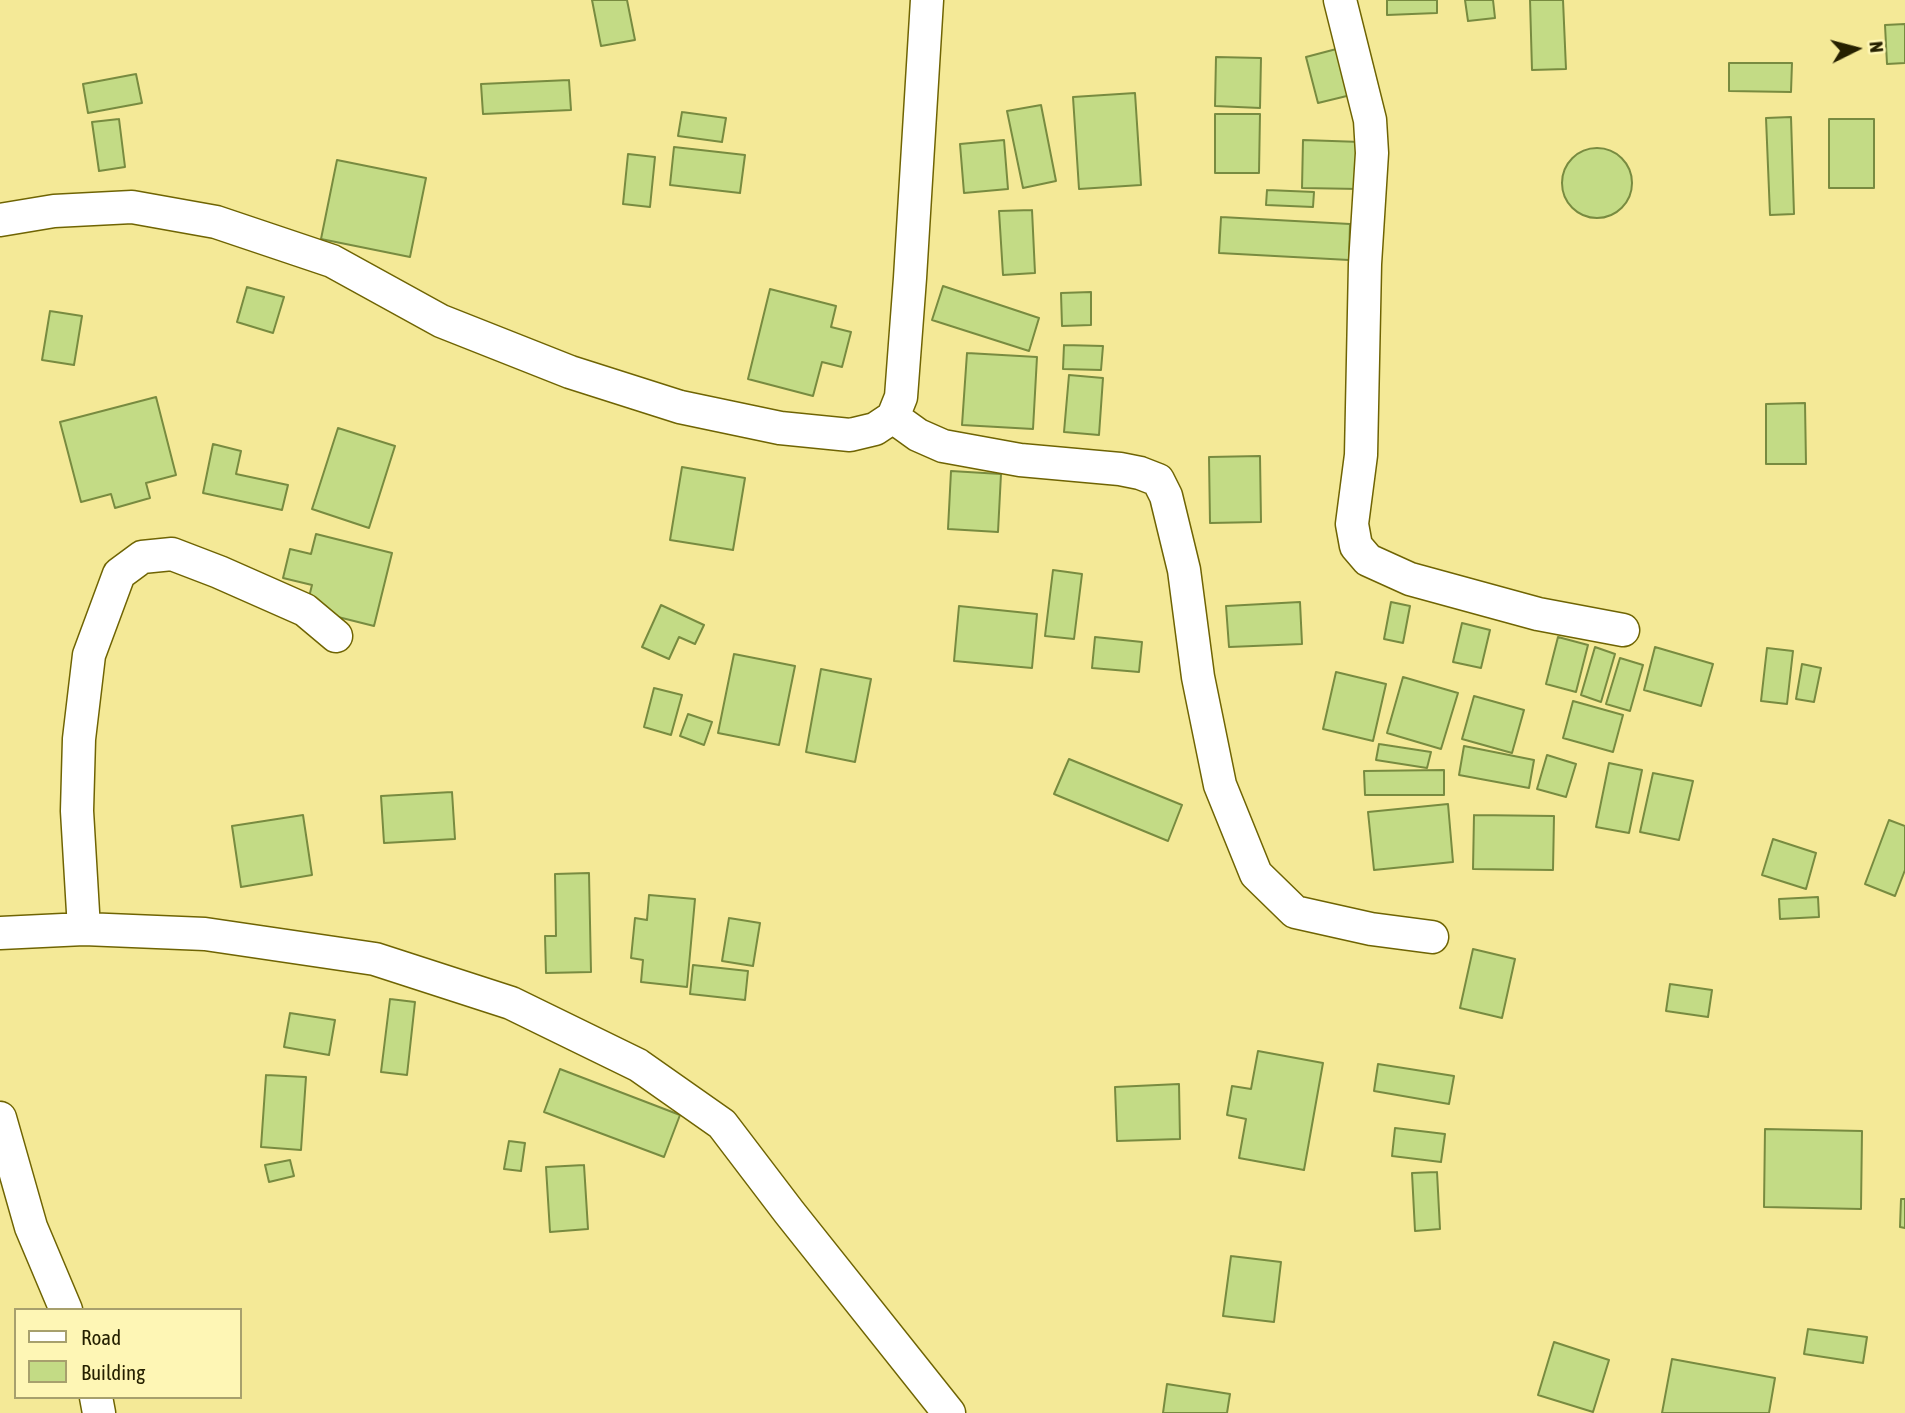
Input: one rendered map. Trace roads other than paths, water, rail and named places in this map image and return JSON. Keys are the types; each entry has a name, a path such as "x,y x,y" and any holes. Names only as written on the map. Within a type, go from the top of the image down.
{"street":[{"path":"0,220 54,211 132,207 216,222 332,261 441,321 570,372 680,407 780,428 850,435 875,429 893,417 901,397 926,0"},
{"path":"1340,0 1370,120 1372,153 1365,264 1361,455 1352,524 1356,546 1368,560 1410,579 1538,614 1623,630"},
{"path":"893,417 918,435 943,446 1020,460 1140,472 1158,480 1166,496 1184,570 1198,677 1220,785 1255,874 1295,912 1371,929 1432,937"},
{"path":"84,929 77,811 79,739 89,655 119,574 142,557 172,554 305,610 336,636"},
{"path":"0,933 84,929 205,934 375,959 511,1003 638,1065 722,1124 948,1413"},
{"path":"0,1118 31,1227 65,1308"}]}
